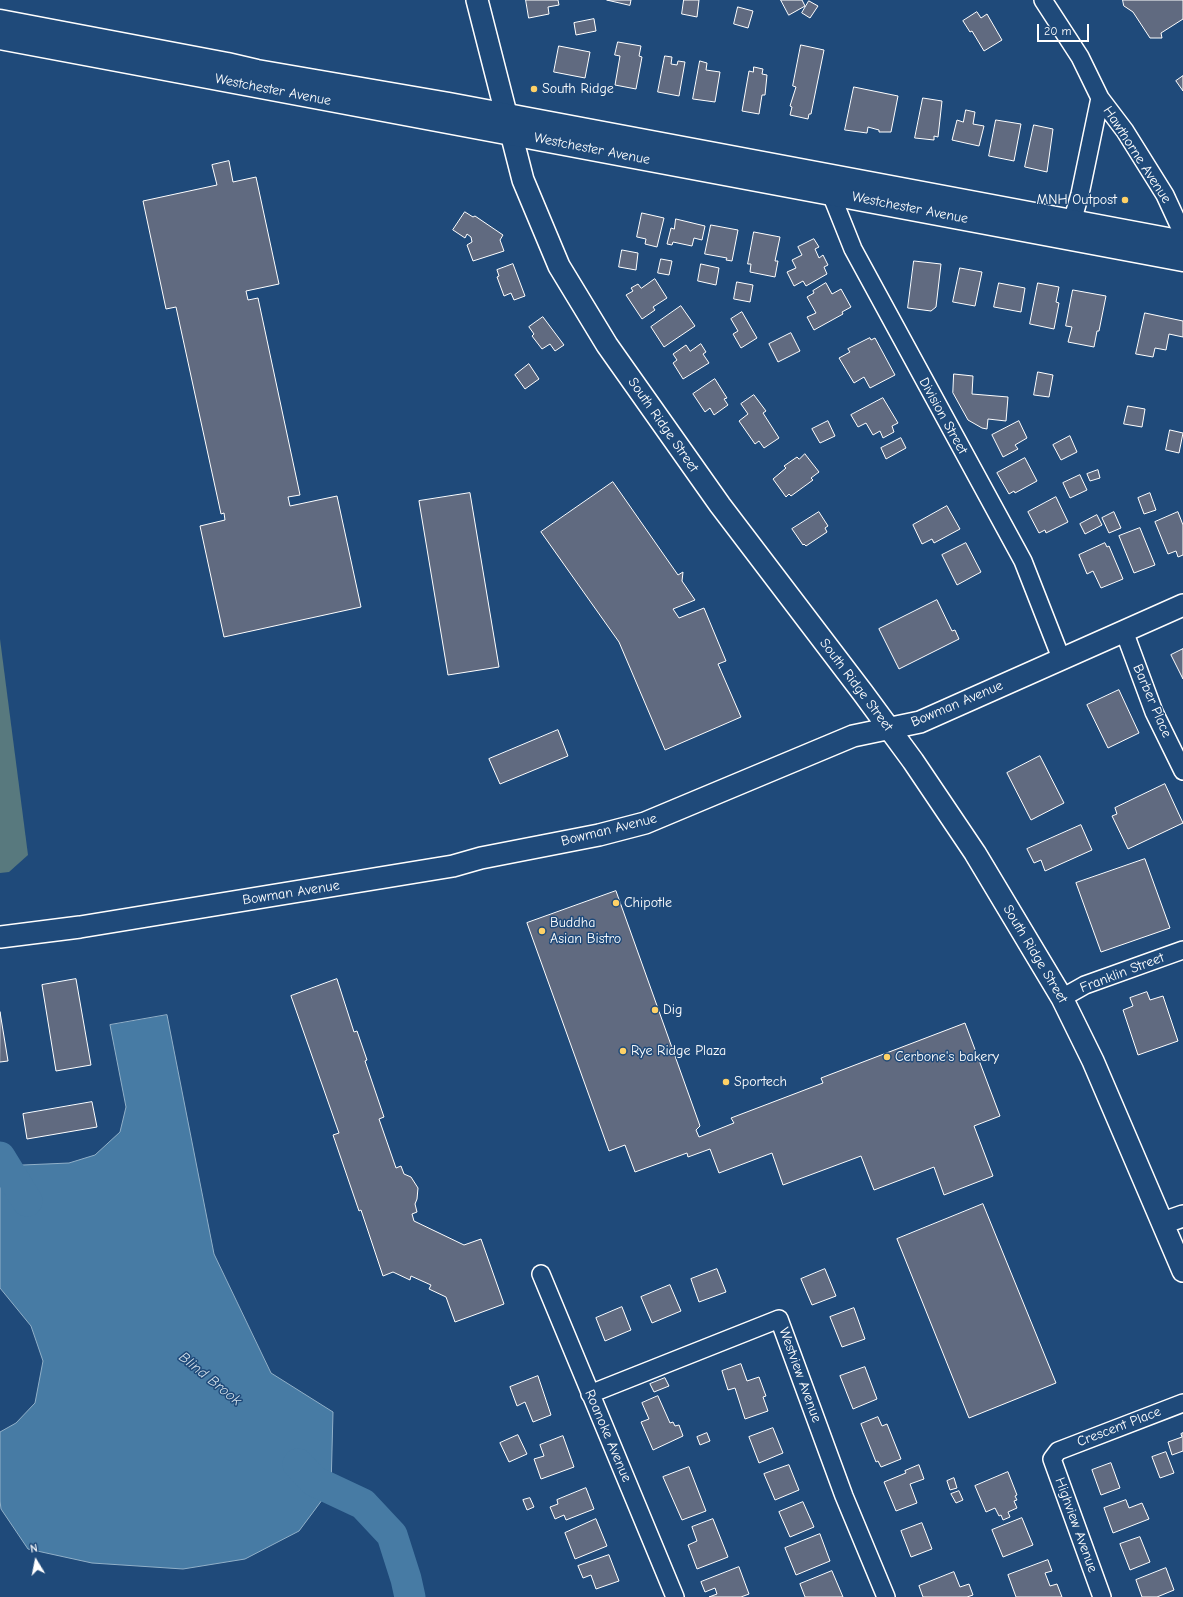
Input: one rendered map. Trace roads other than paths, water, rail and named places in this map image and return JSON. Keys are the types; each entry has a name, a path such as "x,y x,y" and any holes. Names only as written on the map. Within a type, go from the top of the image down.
{"main road":[{"name":"Westchester Avenue","path":"0,21 257,71 291,76 509,125"},
{"name":"Westchester Avenue","path":"0,38 509,125 827,184 1072,222 1183,242"},
{"name":"Westchester Avenue","path":"827,184 1093,243 1183,260"}],"street":[{"name":"South Ridge Street","path":"477,0 523,180 559,266 606,345 720,505 913,761 975,853 1062,998 1093,1061 1183,1271"},
{"name":"Hawthorne Avenue","path":"1043,0 1080,57 1100,98 1125,131 1165,195 1183,234"},
{"name":"Hawthorne Avenue","path":"1072,222 1080,194 1100,98"},
{"name":"Division Street","path":"827,184 853,249 1023,561 1061,658"},
{"path":"1072,222 1093,243"},
{"name":"Bowman Avenue","path":"0,937 80,927 447,867 481,858 599,835 645,823 853,736 920,722 1183,605"},
{"name":"Barber Place","path":"1124,631 1154,712 1183,770"},
{"name":"Franklin Street","path":"1062,998 1085,985 1183,950"},
{"path":"1163,1223 1183,1216"},
{"name":"Roanoke Avenue","path":"541,1274 675,1597"},
{"name":"Westview Avenue","path":"590,1394 780,1319 844,1496 886,1597"},
{"name":"Crescent Place","path":"1056,1453 1183,1403"},
{"name":"Highview Avenue","path":"1056,1453 1052,1459 1102,1597"}],"water":[{"path":"167,1015 214,1254 271,1373 333,1412 331,1488 299,1531 245,1559 183,1569 92,1563 28,1549 1,1509 0,1501 0,1432 16,1423 35,1403 43,1361 31,1326 0,1288 0,1166 69,1163 95,1155 120,1132 126,1107 110,1025"}],"waterway":[{"name":"Blind Brook","path":"0,1157 27,1201"},
{"name":"Blind Brook","path":"298,1464 314,1481 363,1504 392,1535 410,1597"}],"place":[{"name":"South Ridge","path":"534,89"},
{"name":"MNH Outpost","path":"1125,200"},
{"name":"Chipotle","path":"616,903"},
{"name":"Buddha Asian Bistro","path":"542,931"},
{"name":"Dig","path":"655,1010"},
{"name":"Rye Ridge Plaza","path":"623,1051"},
{"name":"Cerbone's bakery","path":"887,1057"},
{"name":"Sportech","path":"726,1082"}]}
